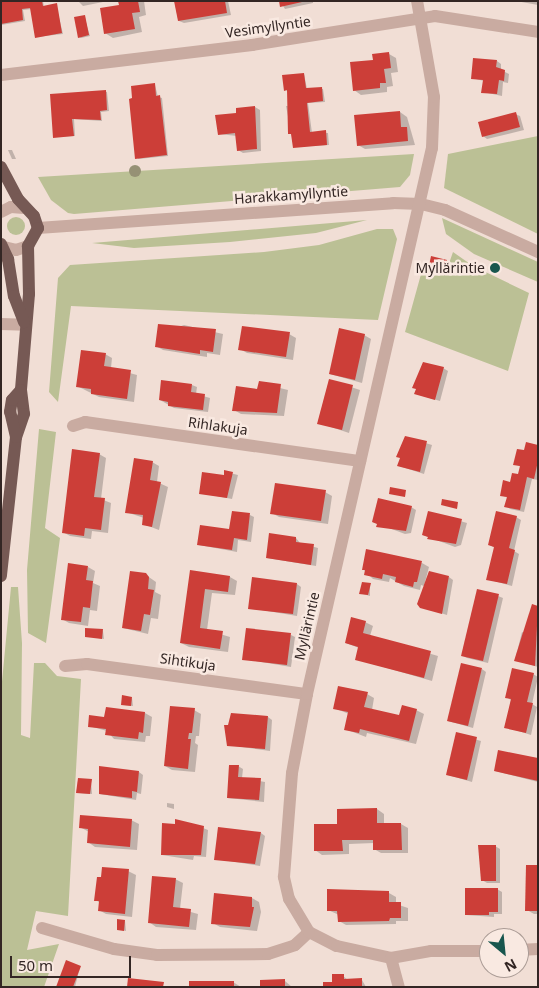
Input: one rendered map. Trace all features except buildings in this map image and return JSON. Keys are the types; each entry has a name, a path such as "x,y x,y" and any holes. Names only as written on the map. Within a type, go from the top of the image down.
{"main road":[{"path":"1,167 24,208 34,216 38,228 36,236 28,246 20,390 12,400 10,412 16,437 1,576"},
{"path":"3,246 14,296 25,325"}],"street":[{"name":"Myllärintie","path":"309,932 288,900 284,877 292,773 307,694 420,204 434,122 431,70 417,1"},
{"name":"Vesimyllyntie","path":"1,75 252,45 444,15 538,32"},
{"name":"Harakkamyllyntie","path":"38,228 393,203 420,204 445,210 538,252"},
{"path":"1,212 11,206 24,208"},
{"path":"3,246 16,250 28,246"},
{"path":"1,324 25,325"},
{"name":"Rihlakuja","path":"73,426 85,422 360,461"},
{"name":"Sihtikuja","path":"65,666 87,664 307,694"},
{"path":"42,928 114,949 184,956 268,954 295,945 309,932 337,946 391,958 423,952 479,951"},
{"path":"391,958 399,987"}],"green space":[{"path":"538,136 538,234 444,188 448,154"},
{"path":"414,154 410,175 400,187 74,214 68,213 51,200 38,177"},
{"path":"12,217 20,217 25,222 23,233 12,235 7,230 7,222"},
{"path":"442,218 538,262 538,282 474,254 446,234"},
{"path":"367,220 316,233 230,242 134,248 92,243"},
{"path":"377,229 393,229 397,239 378,320 71,306 58,402 49,392 58,278 70,265 264,252 319,245"},
{"path":"453,252 473,266 529,293 508,371 405,332 423,267 446,272"},
{"path":"39,429 56,432 45,528 60,538 46,643 28,633 27,570"},
{"path":"11,587 18,587 22,643 21,735 30,738 34,663 45,663 57,676 81,679 68,916 36,911 27,950 59,944 44,987 1,987 1,692"}],"place":[{"name":"Myllärintie","path":"495,268"}]}
